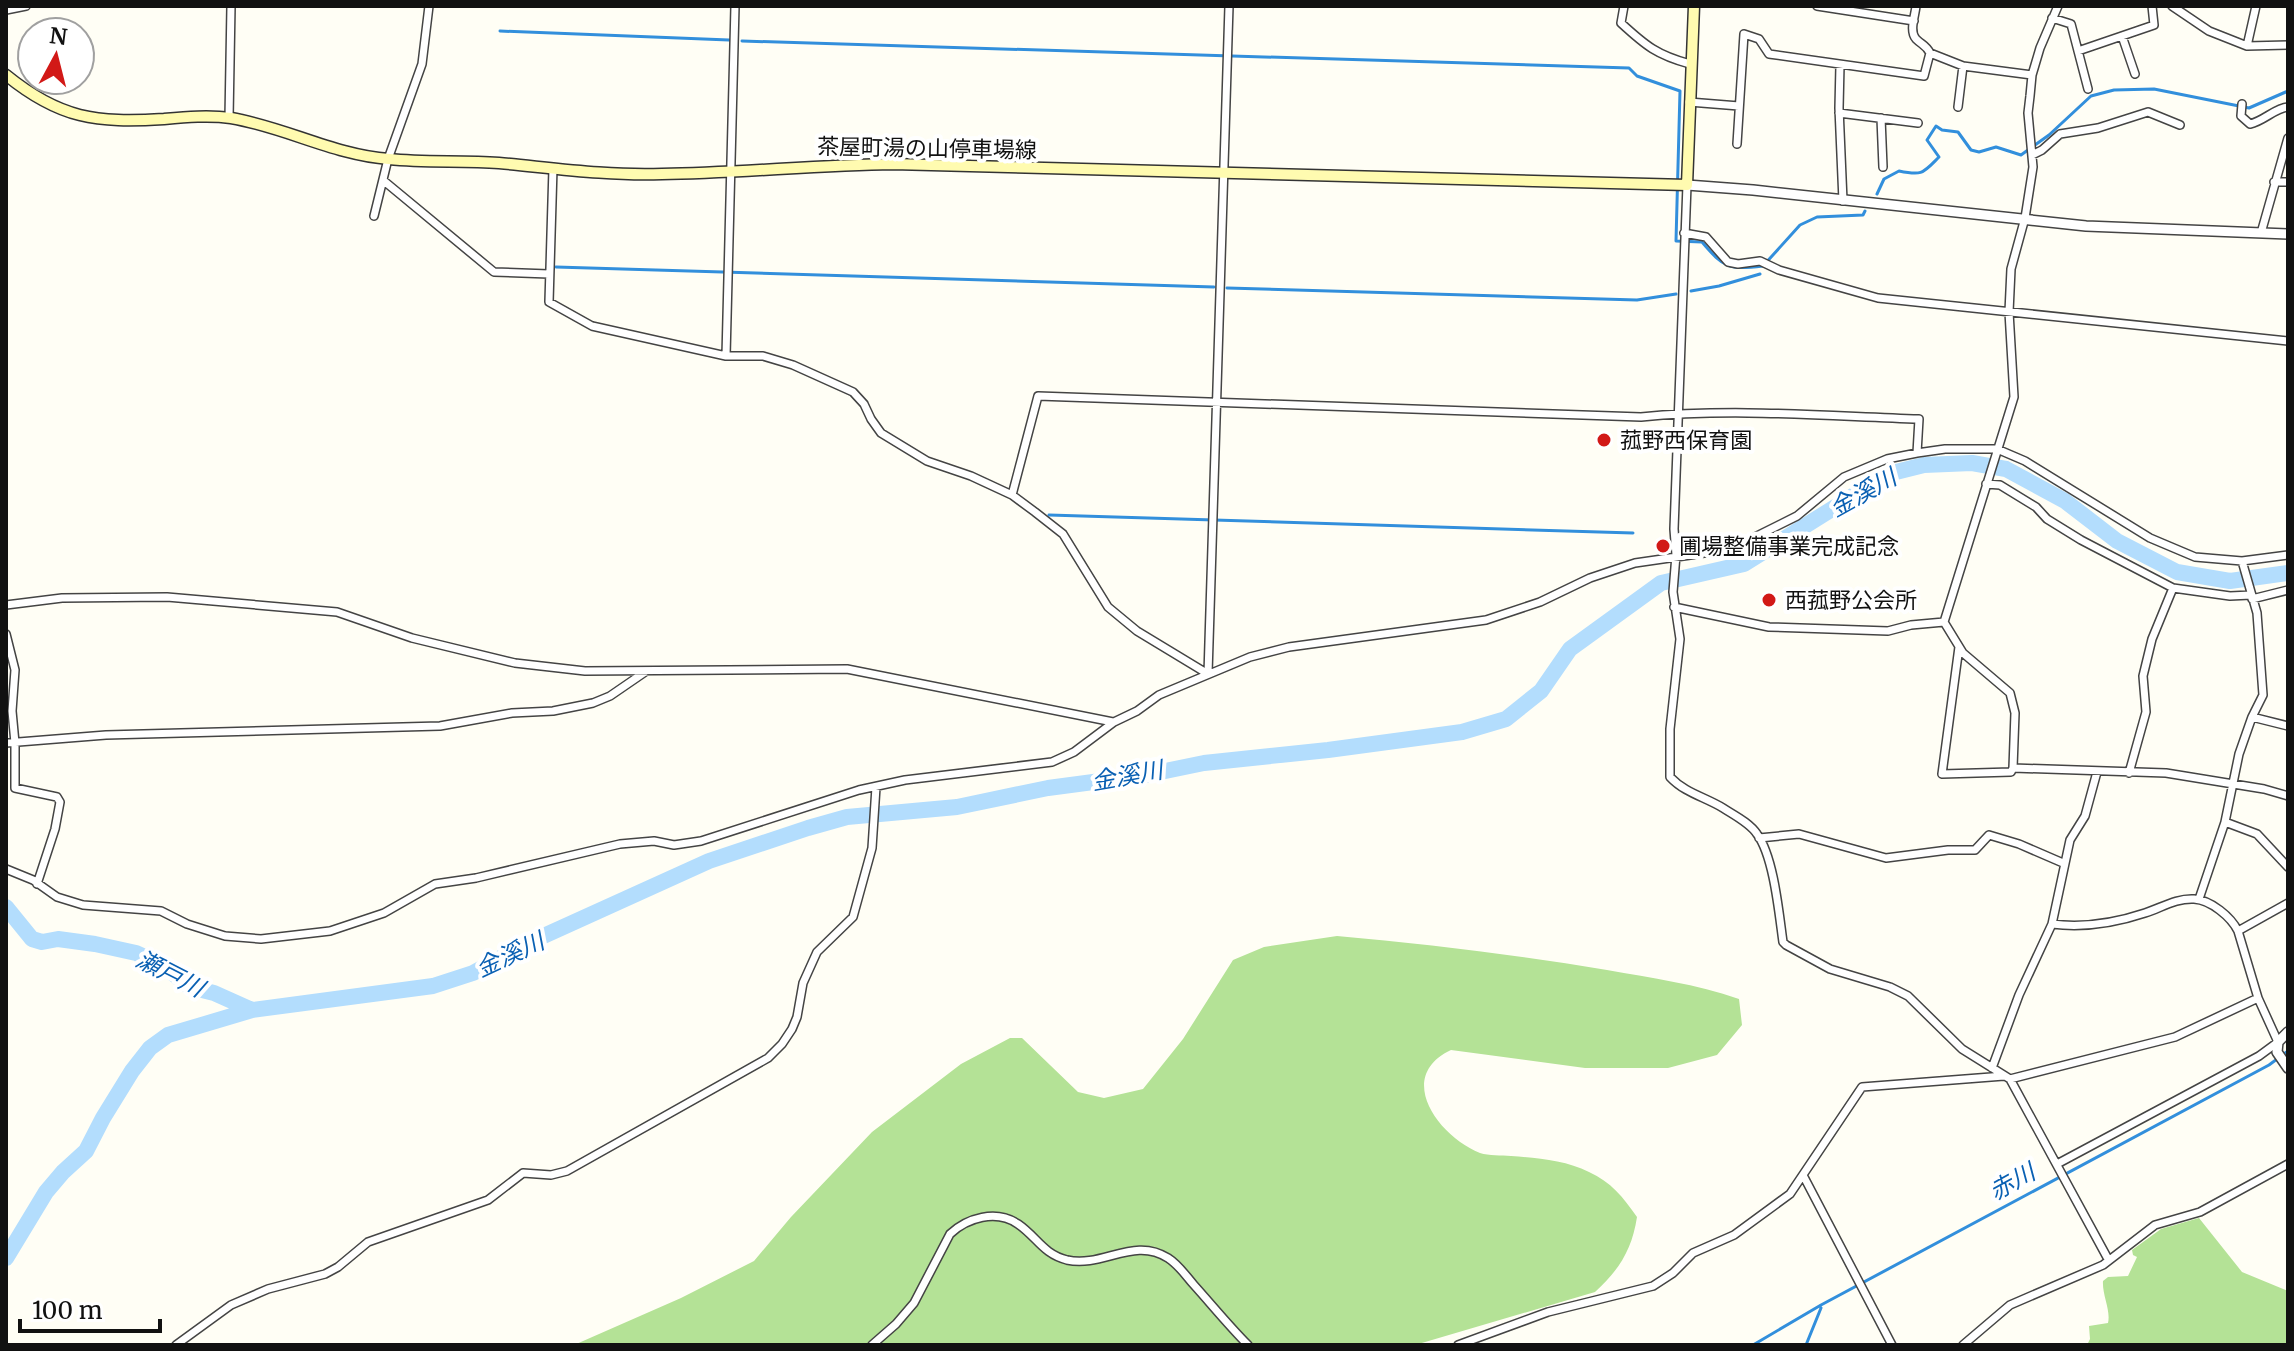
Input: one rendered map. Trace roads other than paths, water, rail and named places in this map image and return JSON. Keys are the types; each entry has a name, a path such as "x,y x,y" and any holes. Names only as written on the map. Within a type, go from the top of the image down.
{"main road":[{"path":"1686,185 1694,6"},
{"name":"茶屋町湯の山停車場線","path":"6,75 41,101 64,112 89,118 229,118 341,150 388,159 482,162 660,175 893,164 1686,185"}],"street":[{"path":"6,10 26,6"},
{"path":"229,118 231,6"},
{"path":"374,216 388,159 422,64 429,6"},
{"path":"726,356 735,6"},
{"path":"1208,674 1229,6"},
{"path":"1624,6 1621,23 1665,57 1690,64"},
{"path":"1817,6 1914,21"},
{"path":"1916,6 1912,32 1930,53 1963,66 2032,75"},
{"path":"1959,647 1942,774 2011,772 2015,713 2010,693 1963,653 1944,622 2014,397 2009,312 2011,269 2025,218 2033,167 2028,113 2032,75 2058,6"},
{"path":"2078,51 2154,25 2152,6"},
{"path":"2172,6 2217,35 2247,46 2288,45"},
{"path":"2247,46 2256,6"},
{"path":"2052,18 2071,24 2088,89"},
{"path":"1737,144 1744,34 1759,39 1769,54 1924,76 1930,53"},
{"path":"2122,36 2135,74"},
{"path":"1840,65 1843,201"},
{"path":"1958,107 1963,66"},
{"path":"1689,102 1739,106"},
{"path":"2242,108 2243,120 2253,123 2266,119 2281,107 2288,107"},
{"path":"2032,153 2042,150 2060,134 2098,128 2148,112 2180,125"},
{"path":"1839,113 1918,123"},
{"path":"1881,118 1883,167"},
{"path":"2261,233 2288,138"},
{"path":"553,168 549,302 592,326 726,356 763,356 793,365 853,392 881,433 927,461 971,476 1012,495 1063,534 1108,607 1137,631 1208,674"},
{"path":"384,181 494,272 549,274"},
{"path":"2274,182 2288,182"},
{"path":"2108,1259 2007,1077 1962,1049 1908,996 1830,969 1786,945 1783,942 1774,879 1759,838 1735,815 1683,789 1670,777 1670,729 1680,639 1674,604 1674,529 1686,185 2086,226 2288,234"},
{"path":"1684,234 1706,237 1728,262 1760,261 1878,298 2288,341"},
{"path":"1012,495 1038,396 1641,417 1679,413 1919,419 1917,453"},
{"path":"6,869 57,897 83,905 161,911 187,924 235,938 313,934 384,913 435,884 476,878 620,844 654,841 674,845 701,841 820,802 905,780 1052,762 1074,752 1114,722 1137,711 1159,695 1250,657 1281,649 1502,617 1609,571 1675,560 1741,544 1797,516 1844,477 1887,459 1945,449 1996,452 2025,461 2120,521 2178,552 2243,563 2288,555"},
{"path":"1986,482 2000,485 2081,540 2173,588 2230,596 2288,590"},
{"path":"2199,899 2225,822 2239,754 2263,695 2260,634 2243,563"},
{"path":"2129,773 2146,712 2143,676 2152,639 2173,588"},
{"path":"6,605 62,598 167,597 337,612 412,638 515,663 565,670 847,669 1114,722"},
{"path":"1674,604 1769,627 1888,631 1944,622"},
{"path":"6,634 14,663 14,785 17,790 54,796 60,802 55,829 37,884"},
{"path":"6,743 106,735 455,724 593,703 610,696 647,671"},
{"path":"2252,717 2288,726"},
{"path":"2013,768 2166,773 2264,789 2288,796"},
{"path":"1992,1068 2019,995 2052,924 2063,863 2072,833 2092,801 2097,772"},
{"path":"176,1345 231,1305 268,1289 325,1274 368,1242 488,1200 523,1173 551,1175 567,1171 768,1058 792,1029 803,983 817,952 853,917 872,848 875,790"},
{"path":"2225,822 2257,834 2288,867"},
{"path":"1759,838 1799,834 1886,858 1948,850 1975,850 1989,835 2063,863"},
{"path":"2052,924 2087,926 2144,913 2173,902 2199,899 2231,919 2238,931 2258,998 2288,1068"},
{"path":"2238,931 2288,903"},
{"path":"1458,1345 1548,1312 1653,1286 1673,1273 1693,1253 1734,1235 1790,1194 1862,1087 2007,1077 2175,1037 2258,998"},
{"path":"2059,1167 2278,1047 2288,1032"},
{"path":"1963,1345 2010,1305 2103,1265 2155,1225 2200,1212 2288,1164"},
{"path":"1804,1177 1892,1345"},
{"path":"872,1345 914,1303 950,1234 971,1220 996,1216 1018,1224 1042,1249 1060,1258 1083,1262 1131,1249 1162,1255 1179,1266 1248,1345"}],"waterway":[{"path":"500,31 729,40"},
{"path":"742,41 1629,68 1637,76 1680,91 1676,241 1702,242 1728,265 1742,268 1763,266 1800,225 1817,217 1863,215 1865,211"},
{"path":"1877,194 1884,179 1899,171 1922,172 1939,157 1927,140 1936,126 1958,132 1971,150 1979,152 1996,147 2021,155 2049,135 2091,96 2114,90 2154,89 2249,108 2288,91"},
{"path":"556,267 1214,287"},
{"path":"1691,291 1760,274"},
{"path":"1227,288 1637,300 1676,294"},
{"name":"金溪川","path":"6,1258 46,1192 86,1151 132,1071 150,1048 168,1035 252,1010 433,986 473,973 528,943 709,861 847,817 957,807 1048,788 1146,775 1204,763 1462,732 1506,719 1541,691 1570,649 1661,583 1744,564 1888,474 1924,465 1972,463 2006,469 2065,501 2117,541 2177,572 2230,581 2288,573"},
{"path":"1049,515 1633,533"},
{"name":"瀬戸川","path":"6,907 32,939 42,942 58,939 136,953 164,966 190,987 214,993 252,1010"},
{"name":"赤川","path":"1753,1345 1821,1305 2269,1065 2288,1051"},
{"path":"1806,1345 1821,1308"}],"place":[{"name":"菰野西保育園","path":"1604,440"},
{"name":"圃場整備事業完成記念","path":"1663,546"},
{"name":"西菰野公会所","path":"1769,600"}]}
